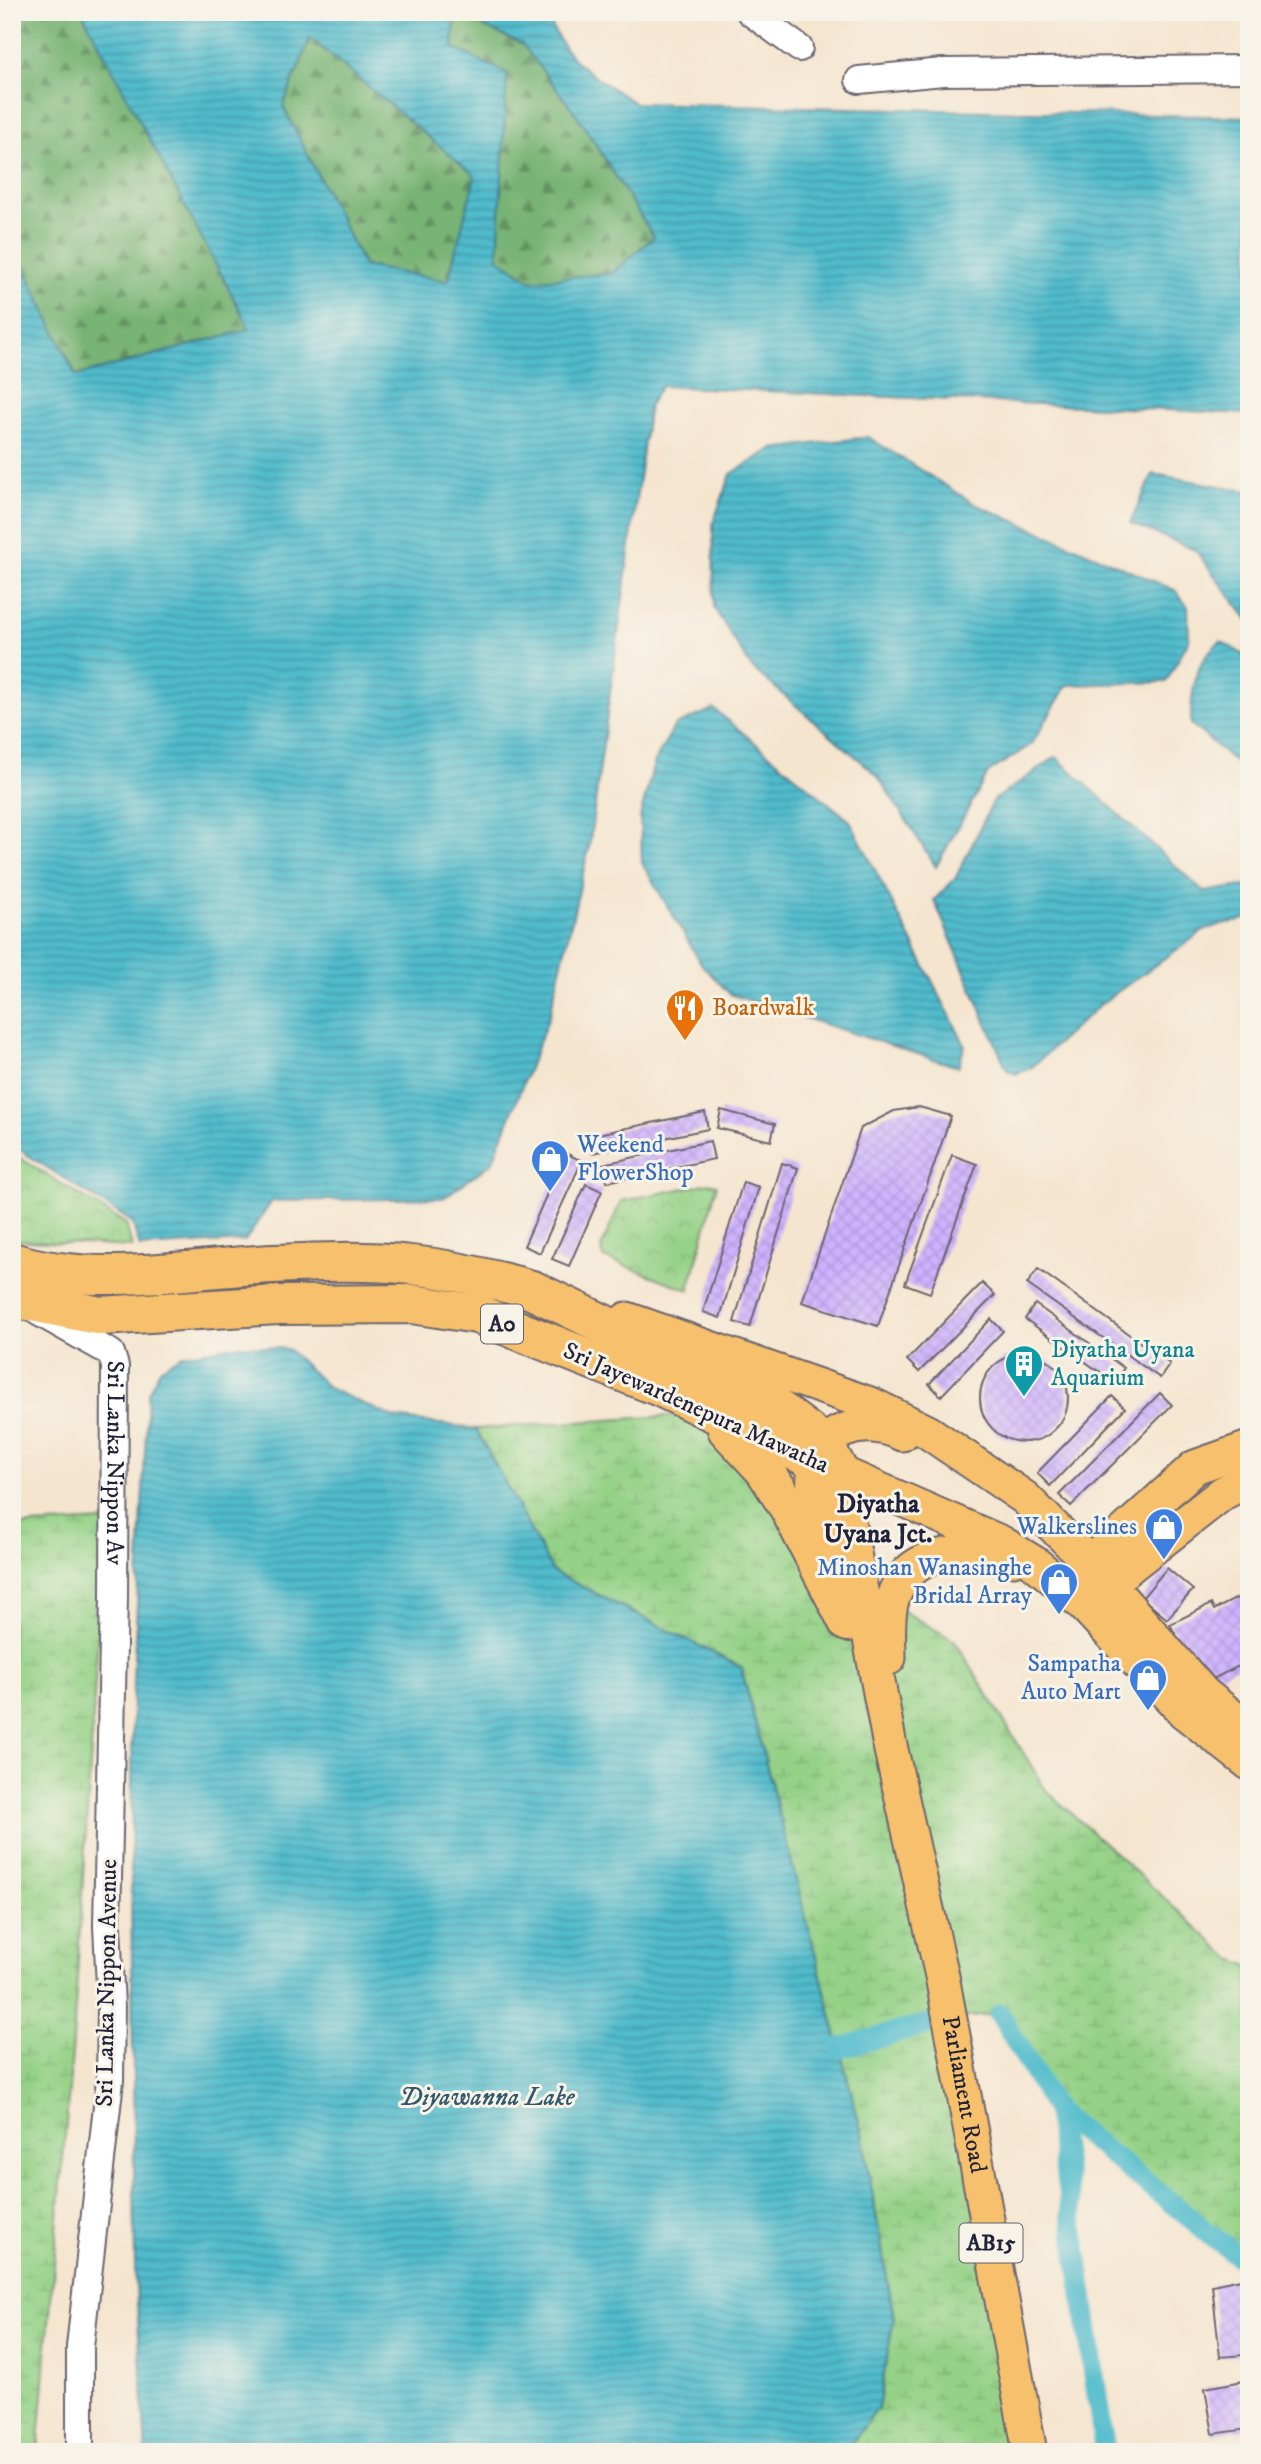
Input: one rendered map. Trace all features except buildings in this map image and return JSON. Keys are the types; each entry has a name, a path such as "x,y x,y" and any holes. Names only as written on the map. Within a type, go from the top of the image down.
{"highway":[{"name":"Sri Jayewardenepura Mawatha","path":"12,1262 38,1270 111,1275 341,1262 412,1265 489,1279 531,1290 771,1404 826,1459"},
{"name":"Sri Jayewardenepura Mawatha","path":"14,1299 101,1316 278,1306 412,1304 477,1314 660,1387 710,1413 826,1459"},
{"path":"710,1413 752,1453 765,1470 789,1508 848,1622"}],"main road":[{"path":"531,1290 605,1311 873,1405 928,1432 992,1474 1025,1498 1086,1584 1184,1712 1249,1763"},
{"path":"992,1474 890,1428 859,1424 835,1433 826,1459 1002,1543 1036,1564 1086,1584 1204,1694 1249,1730"},
{"path":"1086,1584 1195,1467 1249,1448"},
{"name":"Parliament Road","path":"826,1459 813,1494 848,1622 889,1741"},
{"name":"Parliament Road","path":"826,1459 942,1976 1030,2452"},
{"path":"1086,1584 1223,1493 1249,1480"},
{"path":"889,1741 888,1624 891,1604 900,1579 920,1561 953,1552 997,1556 1036,1564"}],"street":[{"path":"750,12 799,48"},
{"path":"859,80 943,72 1249,69"},
{"name":"Sri Lanka Nippon Av","path":"14,1299 111,1353 115,1366 114,1597"},
{"name":"Sri Lanka Nippon Avenue","path":"80,2452 80,2347 110,2080 111,2007 107,1926 114,1597"}],"green space":[{"path":"12,12 82,12 250,329 76,376 12,242"},
{"path":"455,13 522,44 579,118 654,237 612,273 531,281 497,258 507,73 453,48"},
{"path":"310,38 476,176 448,282 364,266 283,106"},
{"path":"12,1153 126,1224 132,1247 12,1240"},
{"path":"709,1183 717,1185 689,1290 604,1258 601,1248 621,1201"},
{"path":"711,1413 789,1508 891,1604 955,1641 1046,1790 1230,1958 1249,1966 1249,2265 1057,2112 1000,2014 948,2019 1030,2452 845,2452 878,2408 894,2318 862,2134 741,1667 553,1572 476,1429"},
{"path":"105,1521 73,2041 38,2452 12,2452 12,1526"}],"water":[{"path":"82,12 547,12 553,29 571,55 594,76 635,103 1249,117 1249,414 661,386 649,405 589,848 549,1017 492,1163 443,1198 272,1201 245,1241 140,1247 132,1222 12,1145 12,242 76,376 250,329","holes":["455,13 522,44 579,118 654,237 612,273 531,281 498,258 507,73 453,48","310,38 475,176 448,281 364,266 283,106"]},
{"path":"868,437 975,504 1175,590 1188,607 1189,640 1166,682 1067,685 1032,744 988,773 936,867 877,775 751,667 714,608 713,523 731,474 772,449"},
{"path":"1153,474 1249,491 1249,621 1195,550 1130,523"},
{"path":"1221,641 1249,658 1249,774 1191,724 1196,678 1205,658"},
{"path":"714,709 850,821 965,1045 958,1067 730,994 702,965 642,863 640,817 654,763 675,725"},
{"path":"1056,757 1204,892 1249,885 1249,918 1206,929 1102,1003 1031,1068 1015,1074 1007,1070 934,900 955,879 994,800"},
{"name":"Diyawanna Lake","path":"240,1345 288,1349 330,1389 395,1418 476,1429 553,1572 741,1667 862,2134 894,2318 878,2408 845,2452 146,2452 135,2270 131,1873 133,1680 148,1393 160,1369 182,1355"}],"waterway":[{"path":"1000,2014 1057,2112 1249,2265"},
{"path":"840,2048 947,2019"},
{"path":"1057,2112 1105,2452"}],"place":[{"name":"Boardwalk","path":"685,1042"},
{"name":"Weekend FlowerShop","path":"550,1193"},
{"name":"Diyatha Uyana Aquarium","path":"1024,1398"},
{"name":"Walkerslines","path":"1164,1561"},
{"name":"Minoshan Wanasinghe Bridal Array","path":"1059,1616"},
{"name":"Sampatha Auto Mart","path":"1148,1712"}],"district":[{"name":"Diyatha Uyana Jct.","path":"878,1519"}]}
